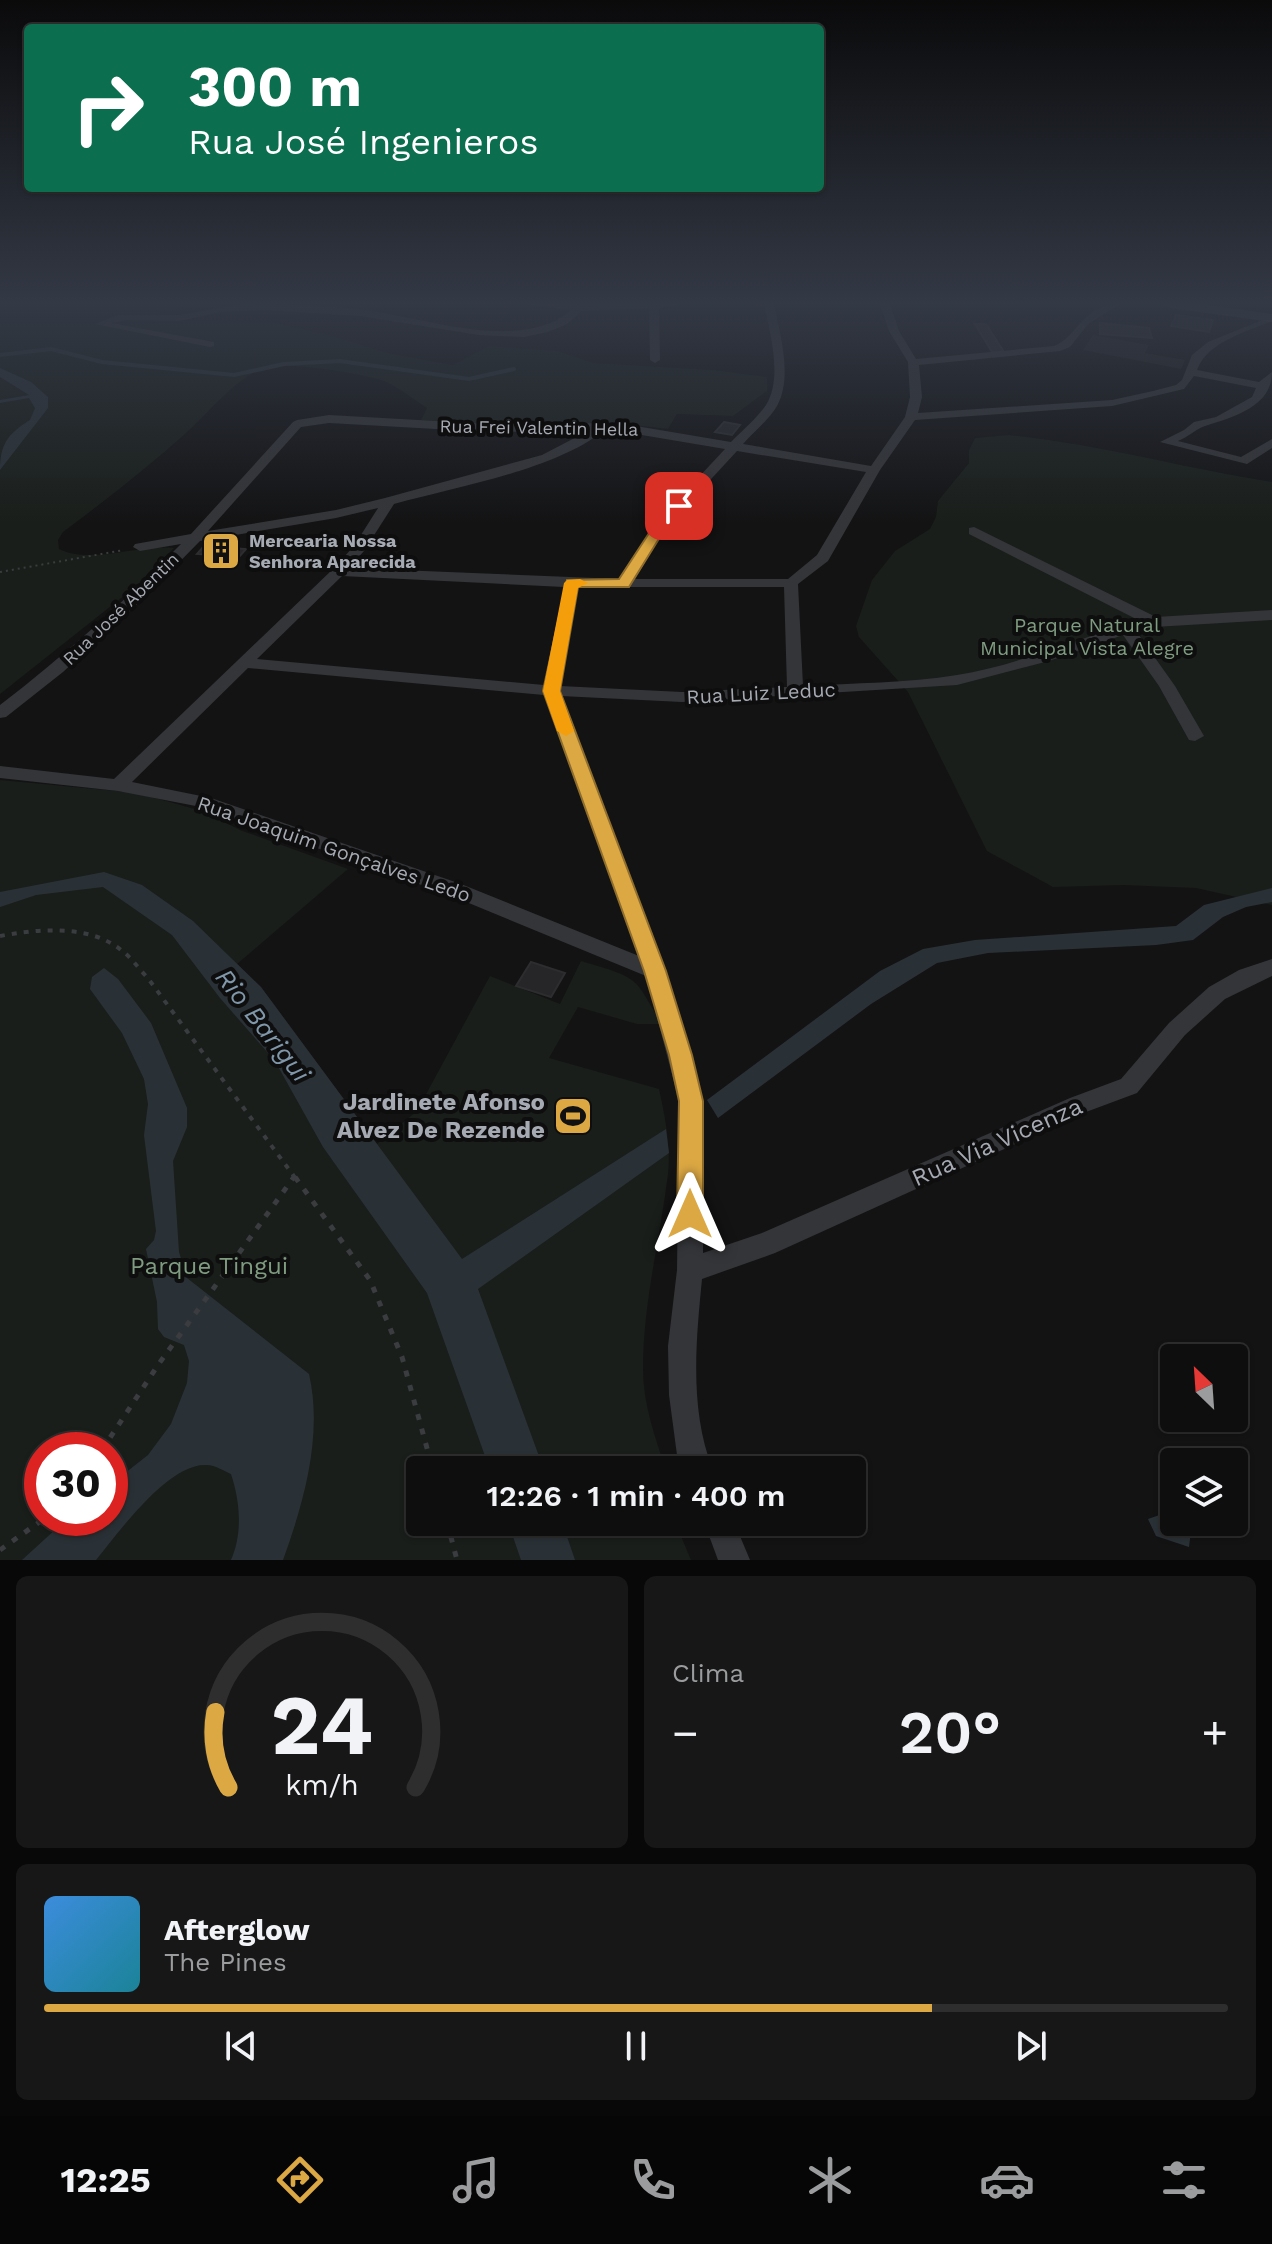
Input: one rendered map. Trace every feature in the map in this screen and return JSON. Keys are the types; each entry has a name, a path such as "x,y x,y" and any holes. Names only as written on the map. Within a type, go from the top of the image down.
{"street":[{"path":"624,584 660,527 772,405 779,377"},
{"path":"338,572 572,583 791,583 823,558 874,470 911,417 916,397 914,377"},
{"path":"911,417 1112,403 1180,387 1188,377"},
{"path":"1216,377 1262,386"},
{"path":"1270,377 1262,386 1257,399 1219,420 1198,424 1188,433 1166,442 1243,461 1272,443"},
{"path":"1257,399 1272,403"},
{"name":"Rua Frei Valentin Hella","path":"297,424 329,419 490,428 633,428 874,470"},
{"name":"Rua José Abentin","path":"0,713 57,669 195,538 297,424"},
{"path":"140,547 389,501 546,458 584,440 600,427"},
{"path":"118,785 338,572 359,548 389,501"},
{"path":"974,531 1154,622"},
{"path":"572,583 551,691 655,971 691,1101 690,1270 682,1346 683,1395 692,1456"},
{"path":"791,583 795,692"},
{"name":"Rua Luiz Leduc","path":"243,663 551,691 682,697 795,692 957,680 1043,658 1154,622 1272,615"},
{"path":"1127,629 1167,686 1195,736"},
{"name":"Rua Joaquim Gonçalves Ledo","path":"0,772 118,785 205,802 454,889 655,971"},
{"name":"Rua Via Vicenza","path":"690,1270 766,1244 1078,1105 1129,1086 1177,1029 1217,993 1247,976 1272,967"},
{"path":"725,1536 734,1560"}],"path":[{"path":"0,572 140,547"},
{"path":"0,936 59,931 92,936 118,947 147,977 358,1261 383,1305 402,1357 429,1456"},
{"path":"114,1432 222,1274 295,1176"},
{"path":"0,1550 24,1533"},
{"path":"451,1536 457,1560"}],"green space":[{"path":"0,377 248,377 156,459 63,532 58,540 59,549 71,553 100,555 174,548 135,587 0,694"},
{"path":"366,377 765,377 767,391 733,416 677,414 668,429 616,423 493,425 421,420 427,408 396,387"},
{"name":"Parque Natural Municipal Vista Alegre","path":"1009,435 1075,444 1272,482 1272,905 1196,888 1123,885 1053,887 987,851 908,692 859,637 856,626 872,580 895,551 930,529 936,517 938,501 969,463 969,450 975,438"},
{"name":"Parque Tingui","path":"0,780 138,793 205,812 240,830 348,869 237,964 261,987 377,1144 417,1111 490,976 560,1004 581,961 621,974 639,987 664,1024 637,1024 578,1007 549,1058 659,1089 669,1164 649,1295 643,1369 647,1408 661,1456 406,1456 406,1536 681,1536 691,1560 0,1560"}],"water":[{"path":"0,377 19,377 31,382 48,397 48,408 0,470 7,440 30,420 35,408 29,398 0,403 0,400 29,395"},
{"name":"Rio Barigui","path":"104,872 142,885 193,921 261,987 462,1259 666,1129 669,1153 478,1289 539,1456 485,1456 427,1293 323,1147 275,1061 220,998 172,935 103,887 36,895 0,907 0,892"},
{"path":"1272,888 1272,902 1246,907 1223,917 1193,940 1156,945 988,953 937,963 871,1004 718,1118 707,1100 880,971 923,949 975,940 1176,926 1204,905"},
{"path":"104,968 118,979 151,1023 187,1108 187,1127 173,1161 179,1252 187,1278 309,1374 314,1421 309,1468 283,1560 231,1560 239,1528 238,1506 231,1474 216,1467 192,1467 177,1475 128,1521 128,1471 148,1455 171,1424 187,1383 189,1361 184,1345 164,1337 158,1329 157,1302 146,1249 154,1240 156,1231 144,1135 148,1104 144,1079 122,1033 90,989 92,977"},
{"path":"1160,1515 1160,1536 1190,1536 1189,1547 1156,1536 1148,1519"},
{"path":"48,1536 116,1536 96,1560 22,1560"},
{"path":"513,1536 567,1536 575,1560 521,1560"}],"building":[{"path":"724,422 740,425 732,435 715,432"},
{"name":"Mercearia Nossa Senhora Aparecida","path":"204,546 246,549 239,557 197,554"},
{"path":"531,962 565,973 551,997 516,986"}],"waterway":[{"path":"453,377 479,377"}],"slow traffic":[{"path":"566,731 551,691 572,583 580,583"}],"place":[{"name":"Mercearia Nossa Senhora Aparecida","path":"221,551"},
{"name":"Jardinete Afonso Alvez De Rezende","path":"573,1116"}],"route":[{"path":"679,506 660,527 624,584 572,583 551,691 655,971 681,1055 691,1101 690,1214"}]}
